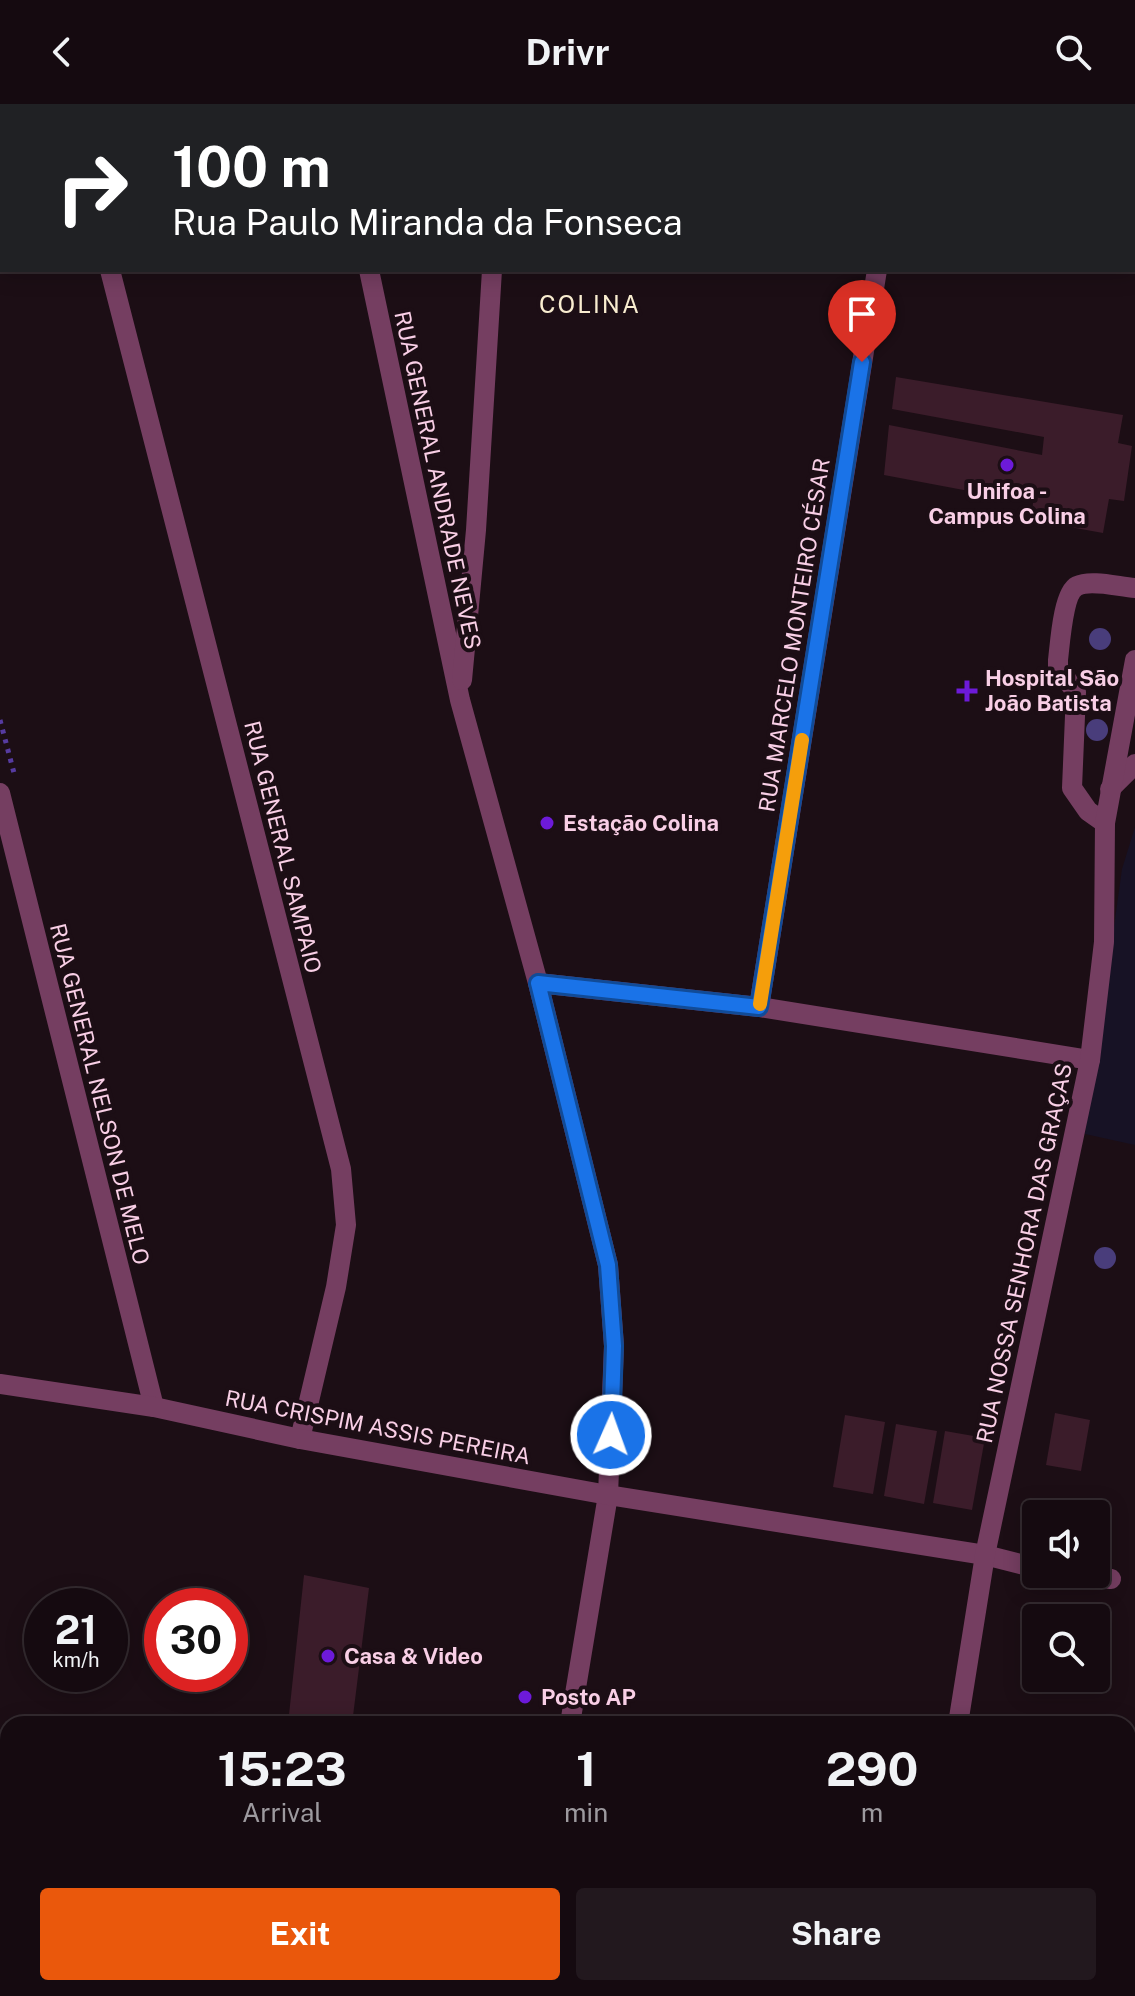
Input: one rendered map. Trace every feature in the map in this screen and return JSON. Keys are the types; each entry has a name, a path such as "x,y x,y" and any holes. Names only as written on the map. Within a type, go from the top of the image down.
{"street":[{"name":"RUA GENERAL SAMPAIO","path":"111,272 341,1169 346,1225 336,1287 300,1439"},
{"name":"RUA GENERAL ANDRADE NEVES","path":"369,272 460,700 538,983 608,1265 614,1346 608,1495 571,1716"},
{"name":"RUA GENERAL ANDRADE NEVES","path":"460,700 476,530 492,272"},
{"name":"RUA MARCELO MONTEIRO CÉSAR","path":"759,1007 877,272"},
{"path":"1105,823 1088,811 1072,788 1076,692 1058,668 1058,660 1066,605 1072,589 1088,584 1135,588"},
{"name":"RUA NOSSA SENHORA DAS GRAÇAS","path":"959,1716 985,1555 1090,1060 1104,942 1105,823 1135,663"},
{"path":"1110,789 1135,764"},
{"name":"RUA GENERAL NELSON DE MELO","path":"0,793 154,1407"},
{"path":"538,983 759,1007 1090,1060"},
{"name":"RUA CRISPIM ASSIS PEREIRA","path":"0,1384 154,1407 300,1439 608,1495 985,1555 1022,1564"}],"shaded area":[{"path":"1135,827 1135,1145 1085,1134 1122,869"}],"building":[{"name":"Unifoa - Campus Colina","path":"896,377 1123,415 1118,443 1132,446 1124,501 1109,499 1103,533 1031,520 1033,503 884,475 889,425 1042,455 1044,437 892,409"},
{"path":"1055,1413 1090,1420 1081,1471 1046,1465"},
{"path":"845,1415 885,1422 873,1494 833,1487"},
{"path":"896,1424 937,1431 924,1504 884,1496"},
{"path":"945,1431 985,1438 972,1510 933,1503"},
{"name":"Casa & Video","path":"304,1575 369,1588 353,1716 289,1716"}],"slow traffic":[{"path":"760,1004 802,740"}],"place":[{"name":"Unifoa - Campus Colina","path":"1007,465"},
{"name":"Hospital São João Batista","path":"967,691"},
{"name":"Estação Colina","path":"547,823"},
{"name":"Casa & Video","path":"328,1656"},
{"name":"Posto AP","path":"525,1697"}],"district":[{"name":"COLINA","path":"590,305"}],"route":[{"path":"611,1435 614,1346 608,1265 538,983 759,1007 862,362"}]}
